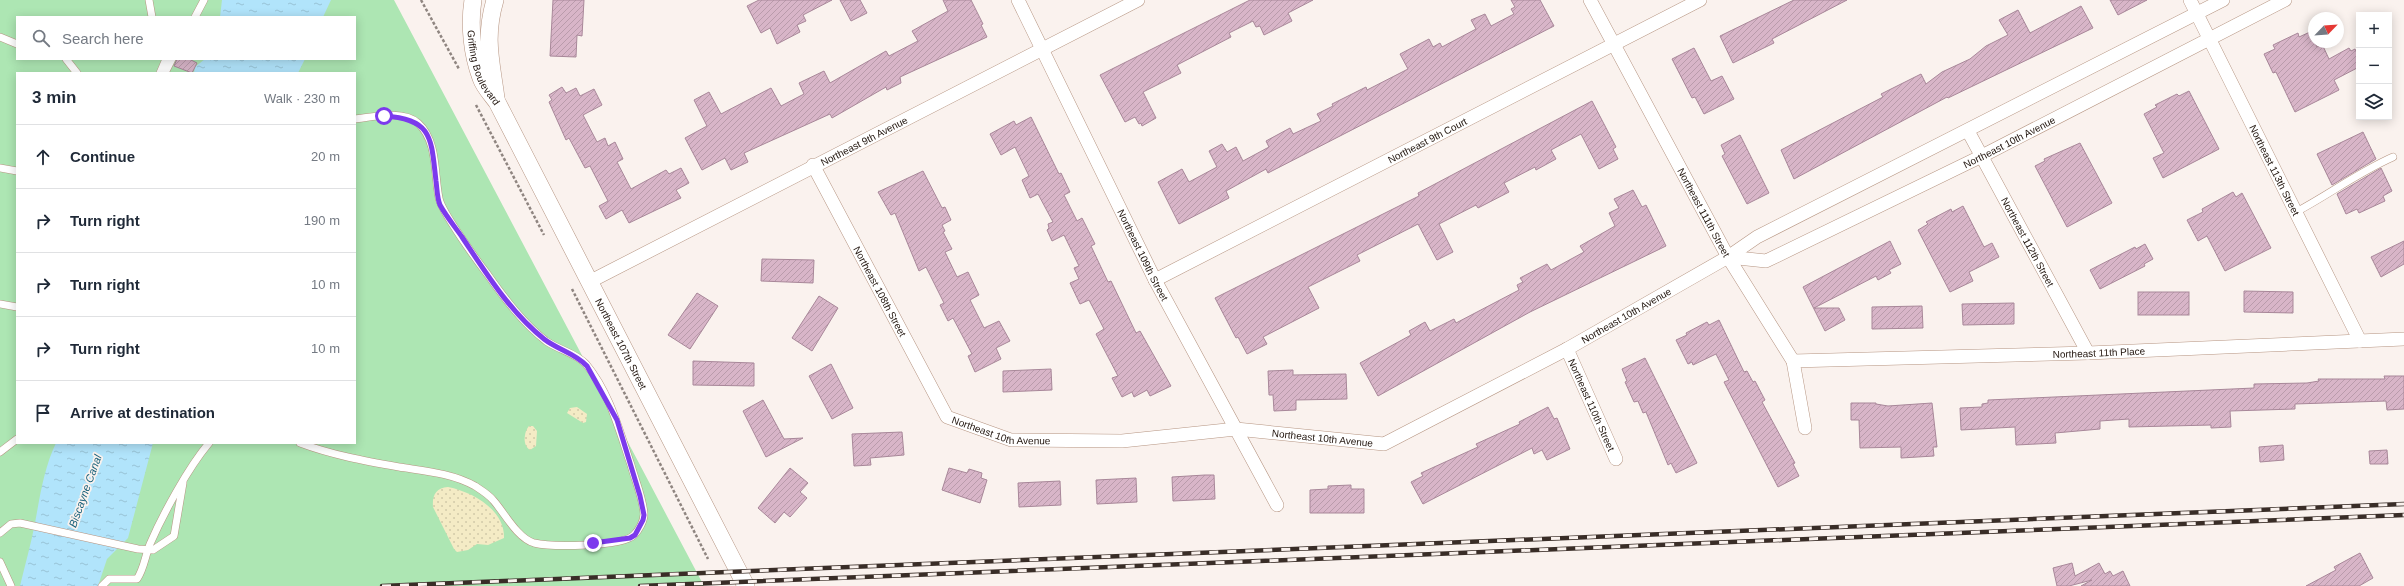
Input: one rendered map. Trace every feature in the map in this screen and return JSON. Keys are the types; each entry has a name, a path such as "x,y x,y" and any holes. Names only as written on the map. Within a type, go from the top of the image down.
{"street":[{"name":"Griffing Boulevard","path":"473,0 471,23 476,57 482,80 497,102"},
{"name":"Griffing Boulevard","path":"495,0 488,27 488,41 497,102"},
{"name":"Northeast 109th Street","path":"1018,0 1155,280 1277,505"},
{"name":"Northeast 9th Avenue","path":"589,282 813,165 1138,0"},
{"name":"Northeast 111th Street","path":"1590,0 1728,257 1793,361 1805,428"},
{"name":"Northeast 9th Court","path":"1155,280 1614,46 1700,0"},
{"name":"Northeast 113th Street","path":"2190,0 2360,340"},
{"name":"Northeast 10th Avenue","path":"947,417 1011,440 1122,441 1236,429 1384,444 1567,349 1728,257 1757,237 2223,0"},
{"name":"Northeast 10th Avenue","path":"1728,257 1766,261 1982,156 2285,0"},
{"name":"Northeast 107th Street","path":"497,102 746,586"},
{"name":"Northeast 112th Street","path":"1968,131 2088,353"},
{"name":"Northeast 108th Street","path":"813,165 947,417"},
{"name":"Northeast 11th Place","path":"1793,361 2088,353 2404,339"},
{"name":"Northeast 110th Street","path":"1567,349 1616,460"}],"lane":[{"path":"149,0 152,16"},
{"path":"196,16 204,0"},
{"path":"0,37 16,44"},
{"path":"67,60 76,72"},
{"path":"159,60 162,72"},
{"path":"162,72 166,60"},
{"path":"163,72 171,60"},
{"path":"303,444 344,457 439,473 471,484 492,499 521,534 531,542 570,544 624,540 635,535 643,520 644,515 640,496 619,426 604,392 581,359 556,348 532,329 514,309 483,269 440,204 432,148 423,128 414,120 400,117 384,116 356,119"},
{"path":"2296,212 2317,200 2346,180 2394,157"},
{"path":"0,168 16,171"},
{"path":"0,304 16,307"},
{"path":"0,452 16,440"},
{"path":"102,586 109,579 137,579 148,549 183,483 200,454 208,444"},
{"path":"0,533 11,524 34,526 148,549 160,546 174,536 183,483"},
{"path":"0,562 11,586"}],"path":[{"path":"421,0 460,71"},
{"path":"474,101 547,239"},
{"path":"572,288 708,559"}],"green space":[{"path":"0,0 394,0 704,586 0,586"}],"sand":[{"path":"577,407 587,414 586,422 583,423 567,413 570,408"},
{"path":"529,426 533,426 537,431 536,446 530,450 527,448 525,442 526,432"},
{"path":"448,487 467,493 486,504 499,519 503,528 504,538 488,545 477,544 468,550 457,552 454,549 433,507 433,499 436,493 440,489"}],"water":[{"path":"222,0 331,0 323,16 220,16"},
{"path":"204,60 304,60 298,72 194,72 195,67"},
{"name":"Biscayne Canal","path":"56,444 153,444 128,538 107,559 98,586 20,586 32,539 45,472"}],"building":[{"path":"553,0 584,0 582,36 577,35 576,57 550,56"},
{"path":"759,0 832,0 803,15 806,21 797,25 800,32 777,44 770,28 761,33 747,6"},
{"path":"840,0 860,0 867,13 851,21"},
{"path":"943,0 971,0 983,24 981,25 987,37 900,77 901,83 887,90 886,87 832,118 830,114 744,153 748,162 731,170 725,158 702,170 685,138 707,126 694,100 709,92 721,114 771,88 781,106 804,94 799,83 824,71 830,83 886,51 889,56 918,41 912,31 948,11"},
{"path":"1250,0 1313,0 1288,13 1292,21 1264,35 1260,26 1256,27 1253,21 1229,33 1231,37 1177,65 1181,73 1143,92 1156,118 1142,126 1135,117 1125,122 1100,75"},
{"path":"1511,0 1540,0 1554,26 1268,173 1266,169 1226,191 1229,198 1179,224 1158,182 1182,169 1189,182 1217,167 1209,151 1222,144 1227,152 1236,147 1243,161 1269,147 1266,141 1290,128 1293,134 1321,121 1317,114 1333,106 1332,104 1366,87 1367,90 1408,69 1400,54 1429,39 1433,47 1440,43 1442,47 1476,29 1471,20 1485,14 1491,26 1514,14 1511,9 1515,7"},
{"path":"1794,0 1847,0 1772,39 1774,43 1733,63 1720,36"},
{"path":"2110,0 2147,0 2118,15"},
{"path":"2081,6 2093,28 1948,98 1947,97 1794,179 1781,150 1883,97 1881,94 1921,74 1926,84 1942,72 1970,59 1986,46 2008,35 1999,20 2018,10 2030,33"},
{"path":"2298,33 2299,37 2308,33 2308,48 2324,48 2329,59 2349,48 2351,51 2355,49 2356,69 2334,80 2339,90 2295,112 2276,72 2273,73 2264,54 2275,49 2273,45"},
{"path":"1694,48 1711,81 1722,76 1734,99 1704,114 1695,97 1692,98 1672,59"},
{"path":"177,60 191,60 197,63 192,72 174,66"},
{"path":"562,87 566,93 576,88 580,96 594,89 602,105 583,115 597,142 605,138 608,146 615,142 623,159 617,162 631,189 666,170 669,174 681,168 689,183 676,190 681,198 629,223 622,210 606,219 599,206 608,201 590,166 585,168 569,138 566,140 549,102 552,100 549,95"},
{"path":"2189,91 2219,149 2163,178 2153,158 2164,153 2144,114 2157,107 2155,105 2177,94 2179,96"},
{"path":"1592,101 1616,147 1613,149 1618,159 1599,169 1581,134 1551,150 1556,159 1536,170 1535,167 1504,183 1509,192 1478,208 1476,205 1439,224 1453,252 1437,260 1418,224 1357,255 1360,261 1308,287 1319,308 1263,337 1267,344 1247,354 1238,337 1236,338 1215,298 1419,196 1418,193"},
{"path":"1031,117 1059,174 1061,173 1070,192 1064,195 1077,221 1082,218 1095,244 1091,246 1108,282 1111,281 1136,333 1140,331 1171,386 1150,396 1147,390 1134,397 1132,392 1122,397 1112,378 1118,376 1096,334 1104,329 1089,300 1080,304 1070,283 1079,279 1074,268 1079,266 1064,235 1052,241 1047,230 1049,228 1048,224 1053,222 1038,194 1030,198 1022,180 1029,176 1015,147 1001,155 990,134 1014,121 1016,125"},
{"path":"2363,132 2376,159 2332,185 2317,154"},
{"path":"1740,135 1769,193 1747,204 1722,156 1725,154 1721,145"},
{"path":"2080,143 2112,203 2067,227 2035,166 2045,161 2044,159"},
{"path":"2381,168 2392,191 2383,196 2385,201 2359,213 2357,209 2346,214 2337,194"},
{"path":"923,171 942,208 945,207 951,220 942,225 945,231 943,232 952,249 945,252 957,277 968,272 979,295 970,300 984,328 999,321 1010,341 996,348 1001,359 975,372 968,356 972,354 953,318 948,321 940,305 944,303 926,267 919,271 895,213 891,215 878,192"},
{"path":"1633,190 1642,207 1646,205 1666,246 1530,312 1378,396 1360,363 1411,335 1409,331 1425,322 1430,331 1454,319 1456,323 1519,290 1517,285 1523,282 1520,278 1547,264 1551,270 1584,252 1580,246 1615,226 1609,213 1619,208 1614,199"},
{"path":"2233,192 2236,197 2242,193 2271,248 2225,271 2207,236 2198,241 2187,220 2203,212 2202,209"},
{"path":"1963,206 1984,247 1992,243 1999,257 1969,272 1973,281 1950,292 1918,230 1928,224 1926,222 1951,209 1952,212"},
{"path":"1890,241 1901,264 1889,270 1891,273 1878,280 1876,276 1814,308 1839,308 1845,320 1825,331 1803,287"},
{"path":"2404,241 2404,264 2381,277 2371,257"},
{"path":"2145,244 2153,259 2144,264 2145,266 2100,289 2090,270 2135,247 2136,249"},
{"path":"762,259 814,260 813,283 761,281"},
{"path":"2244,291 2293,292 2293,313 2244,312"},
{"path":"2138,292 2189,292 2189,315 2138,315"},
{"path":"697,293 718,306 690,349 668,335"},
{"path":"819,296 838,308 812,351 792,338"},
{"path":"2014,303 2014,324 1963,325 1962,304"},
{"path":"1922,306 1923,328 1872,329 1872,307"},
{"path":"1719,320 1744,372 1747,371 1753,382 1755,381 1765,400 1762,402 1795,463 1793,464 1799,476 1778,487 1724,382 1729,380 1716,354 1693,365 1692,362 1688,364 1676,340 1707,322 1709,325"},
{"path":"1645,358 1697,463 1676,473 1671,463 1668,465 1646,412 1643,413 1638,401 1634,402 1625,382 1627,381 1622,369"},
{"path":"693,361 754,363 754,386 693,385"},
{"path":"831,364 853,408 832,419 809,376"},
{"path":"1051,369 1052,390 1003,392 1003,371"},
{"path":"1293,370 1293,375 1346,374 1347,399 1296,400 1296,410 1274,411 1273,395 1269,395 1268,371"},
{"path":"2384,376 2404,376 2404,409 2387,410 2386,401 2295,404 2295,409 2230,411 2231,427 2211,428 2211,425 2129,427 2129,419 2100,421 2100,429 2055,433 2056,443 2016,445 2015,427 1961,430 1960,408 1982,407 1982,404 1988,403 1988,400 2254,388 2254,384 2307,383 2319,381 2318,379 2385,379"},
{"path":"763,400 784,439 803,438 766,457 743,411"},
{"path":"1851,403 1876,403 1888,406 1932,403 1937,447 1933,447 1934,456 1901,458 1901,447 1860,448 1859,420 1851,420"},
{"path":"1548,407 1554,419 1557,418 1570,449 1547,460 1542,450 1534,454 1532,448 1423,504 1411,482 1423,476 1421,473 1478,447 1476,444 1520,424 1519,422"},
{"path":"902,432 904,455 870,458 871,465 854,466 852,434"},
{"path":"2283,445 2284,460 2260,462 2259,447"},
{"path":"2387,450 2388,464 2370,464 2369,451"},
{"path":"790,468 808,483 800,492 807,498 790,517 784,512 775,523 758,508"},
{"path":"949,468 967,473 969,469 982,473 981,478 987,480 980,503 942,490"},
{"path":"1214,475 1215,499 1173,501 1172,477"},
{"path":"1136,478 1137,502 1097,504 1096,480"},
{"path":"1060,481 1061,505 1019,507 1018,483"},
{"path":"1351,485 1351,489 1364,489 1364,513 1310,513 1310,490 1328,489 1328,486"},
{"path":"2360,553 2373,578 2359,586 2306,586 2336,570 2334,567"},
{"path":"2072,563 2075,576 2099,563 2105,574 2110,571 2113,576 2123,571 2130,586 2081,586 2092,580 2069,586 2057,586 2053,568"}],"railway":[{"path":"382,586 2404,504"},
{"path":"640,586 2404,515"}],"route":[{"path":"384,116 408,118 414,120 423,128 431,143 440,204 483,269 514,309 532,329 556,348 581,359 604,392 617,420 640,496 644,515 641,525 635,535 630,538 593,543"}]}
